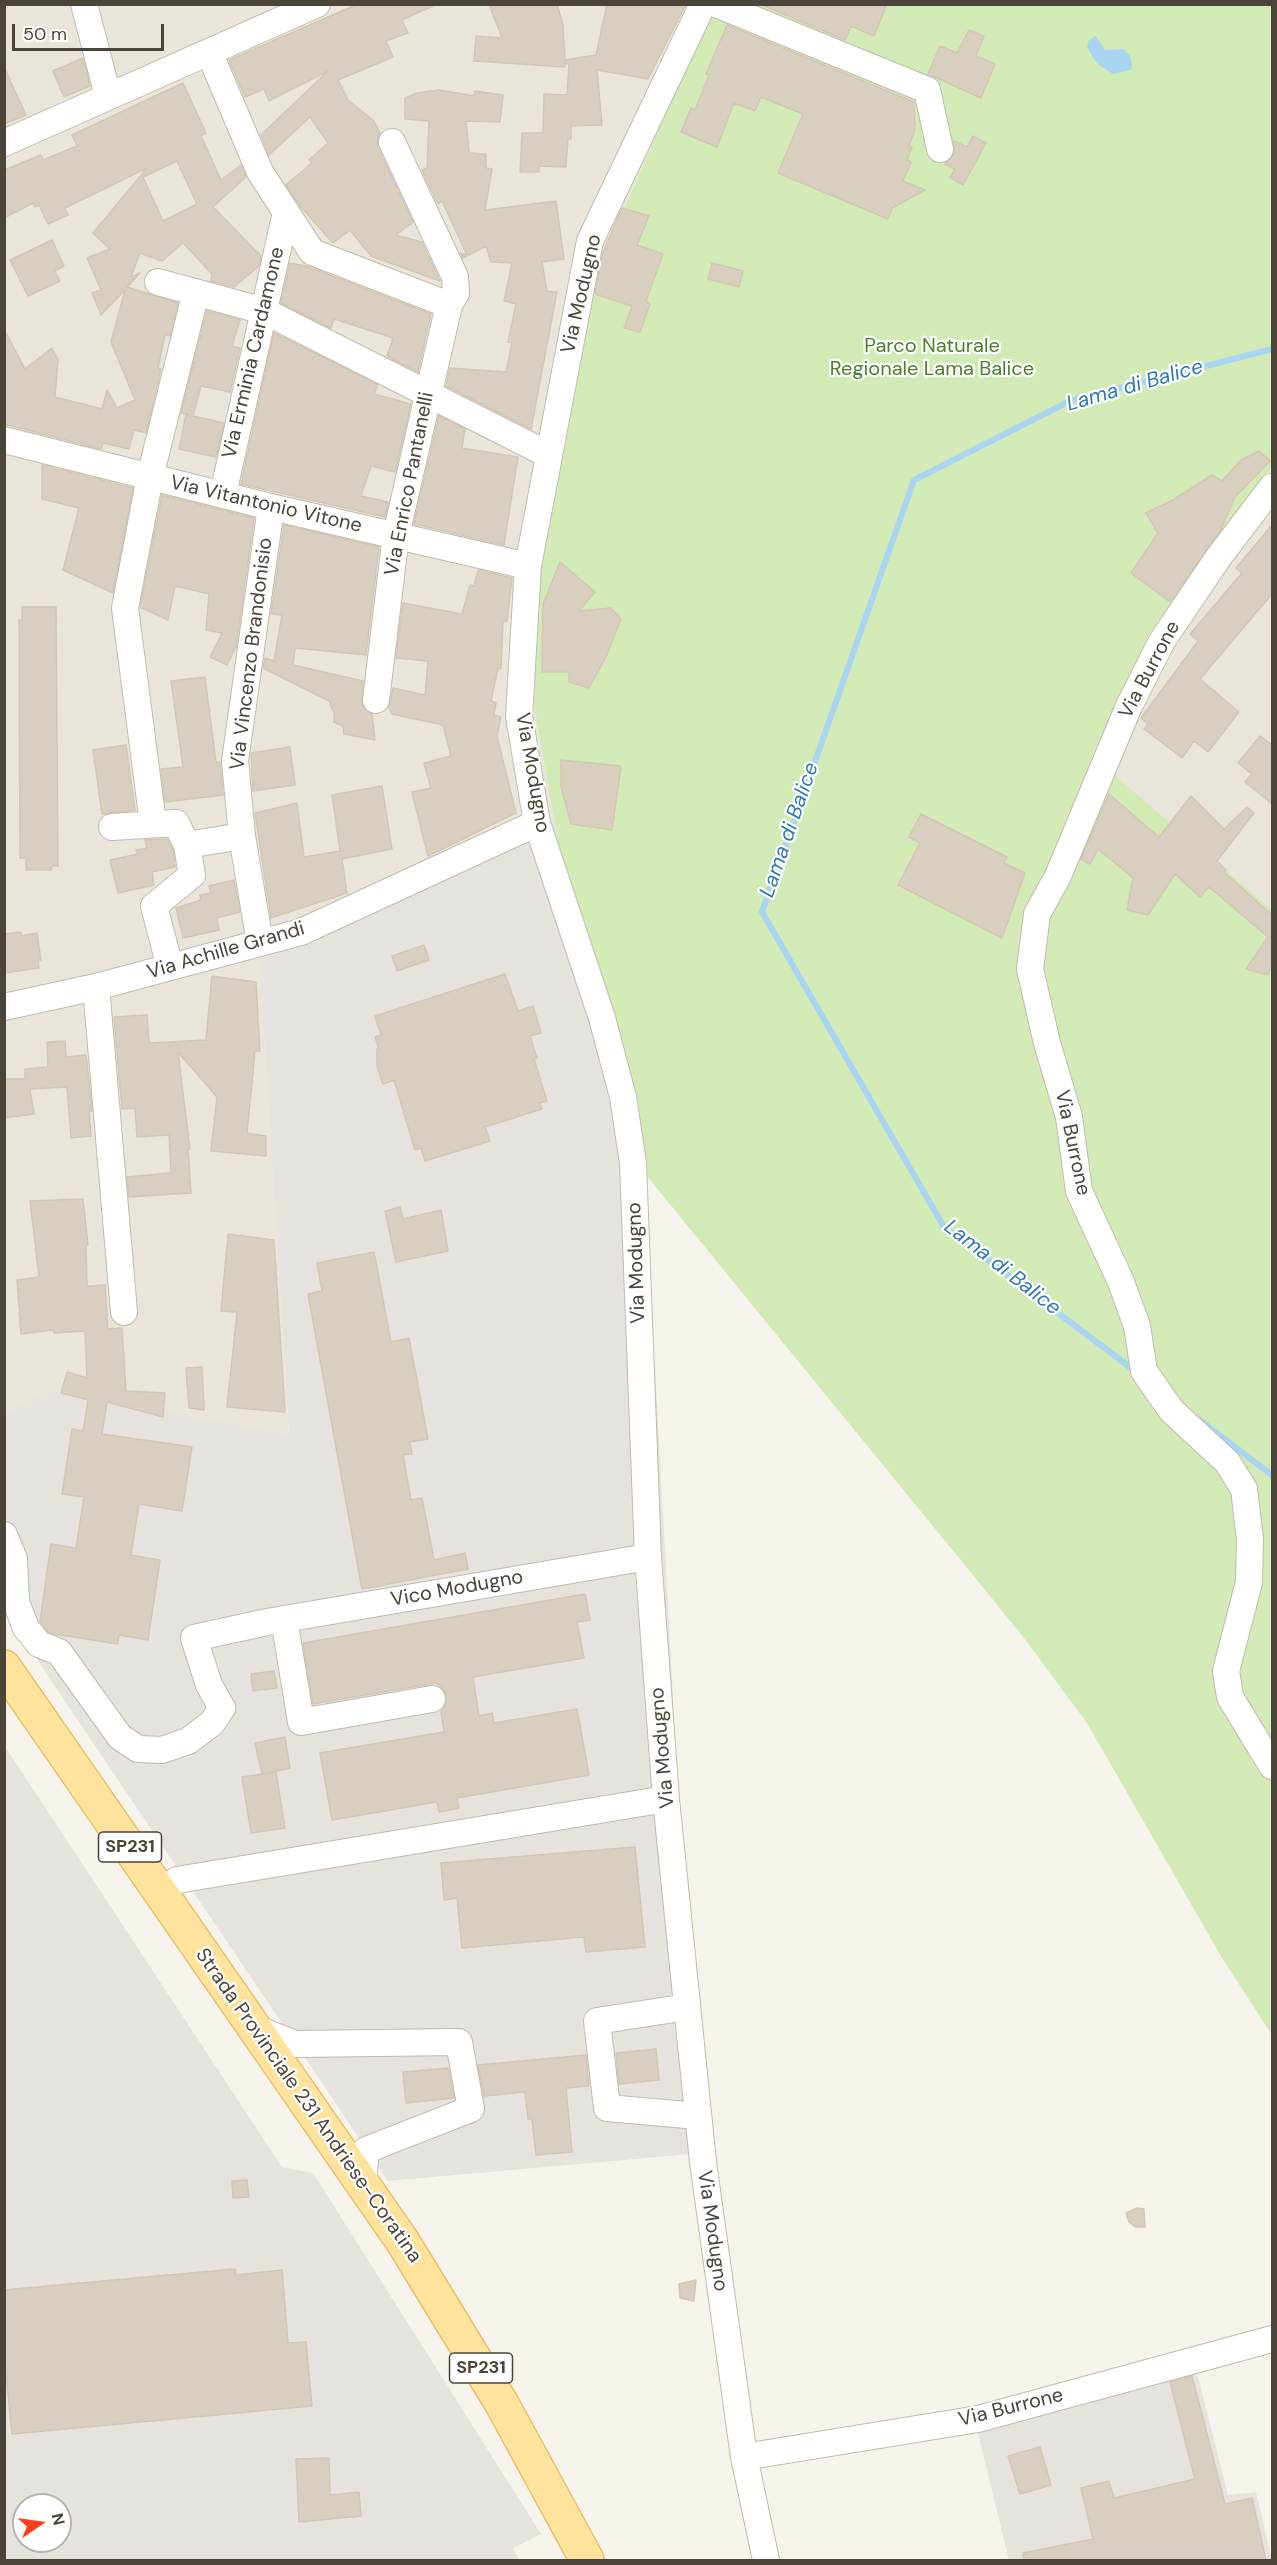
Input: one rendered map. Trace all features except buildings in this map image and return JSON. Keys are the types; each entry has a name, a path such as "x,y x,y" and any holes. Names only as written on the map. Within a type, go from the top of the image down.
{"main road":[{"name":"Strada Provinciale 231 Andriese-Coratina","path":"4,1667 363,2184 460,2333 537,2466 587,2560"}],"street":[{"path":"84,4 108,96"},
{"path":"4,143 317,4"},
{"name":"Via Modugno","path":"703,4 590,241 528,566 519,716 537,823 602,1018 623,1096 633,1163 648,1557 666,1799 698,2116 744,2457 766,2560"},
{"path":"716,4 927,90 940,148"},
{"path":"209,52 260,172 312,252 449,305"},
{"name":"Via Enrico Pantanelli","path":"376,700 396,536 427,393 449,305 456,293 455,278 392,142"},
{"name":"Via Erminia Cardamone","path":"223,494 286,212"},
{"path":"158,282 264,311 549,455"},
{"path":"153,823 125,608 150,477 196,292"},
{"name":"Via Vitantonio Vitone","path":"4,440 271,507 528,566"},
{"name":"Via Burrone","path":"1272,487 1218,558 1162,641 1134,697 1058,876 1037,914 1030,969 1047,1043 1069,1117 1079,1191 1121,1282 1137,1326 1144,1371 1171,1410 1227,1462 1244,1489 1250,1539 1249,1582 1226,1671 1230,1697 1272,1766"},
{"name":"Via Vincenzo Brandonisio","path":"260,943 242,836 235,761 271,507"},
{"path":"112,827 177,823 187,845 192,875 154,906 170,967"},
{"name":"Via Achille Grandi","path":"4,1007 96,987 301,932 537,823"},
{"path":"187,845 242,836"},
{"path":"96,987 124,1312"},
{"name":"Vico Modugno","path":"4,1534 14,1559 16,1602 26,1628 39,1644 59,1652 120,1737 138,1749 162,1750 188,1741 212,1723 222,1708 209,1685 194,1638 276,1621 648,1557"},
{"path":"276,1621 301,1722 432,1699"},
{"path":"161,1892 177,1880 666,1799"},
{"path":"687,2007 597,2021 607,2108 698,2116"},
{"path":"255,2028 295,2044 459,2042 471,2109 366,2150 363,2184"},
{"name":"Via Burrone","path":"744,2457 978,2419 1272,2339"}],"shaded area":[{"path":"5,5 1066,5 617,834 259,959 289,1436 51,1390 5,1412"},
{"path":"1272,450 1272,1030 1052,845 1108,739 1030,675"},
{"path":"555,823 642,1129 679,1808 714,2152 388,2181 5,1612 5,1412 50,1390 289,1435 259,959 305,941"},
{"path":"4,1745 282,2167 313,2173 541,2534 513,2548 519,2560 5,2560"},
{"path":"1196,2369 1228,2495 1256,2492 1272,2560 1009,2560 977,2429"}],"green space":[{"name":"Parco Naturale Regionale Lama Balice","path":"712,5 1272,5 1272,466 1136,665 1092,756 1272,910 1272,2035 1222,1958 1087,1723 1021,1634 642,1170 559,846 521,631 578,318"}],"water":[{"path":"1096,36 1105,50 1123,49 1130,56 1131,70 1113,74 1099,65 1087,46 1089,40"}],"waterway":[{"name":"Lama di Balice","path":"1135,1371 944,1227 762,912 914,480 1070,401 1272,349"},
{"name":"Lama di Balice","path":"1198,1419 1272,1475"}]}
